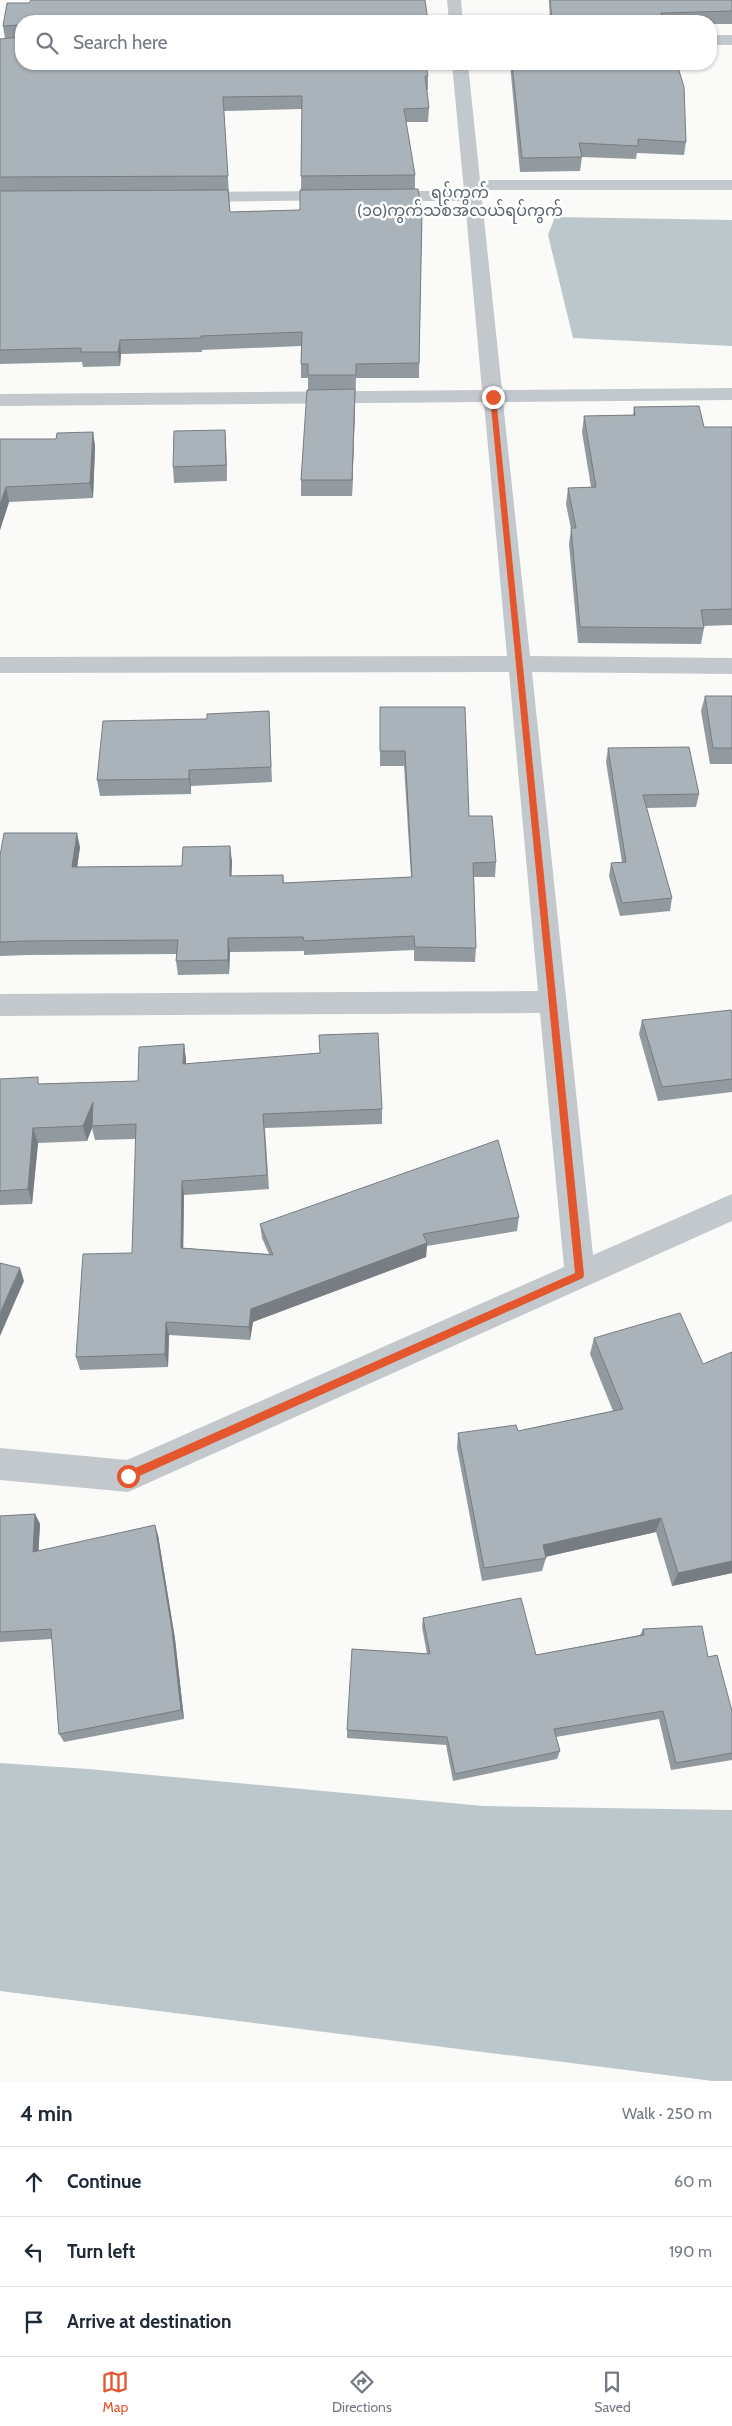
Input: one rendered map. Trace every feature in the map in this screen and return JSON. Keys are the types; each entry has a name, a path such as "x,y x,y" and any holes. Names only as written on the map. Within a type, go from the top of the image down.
{"street":[{"path":"454,0 455,15"},
{"path":"717,40 732,40"},
{"path":"461,70 580,1275"},
{"path":"177,197 360,196 472,190 732,185"},
{"path":"0,400 732,394"},
{"path":"0,665 519,664 732,666"},
{"path":"0,1005 553,1002"},
{"path":"0,1464 128,1476 732,1207"}],"shaded area":[{"path":"555,217 732,220 732,346 573,338 548,235"},
{"path":"0,1763 88,1769 483,1806 732,1810 732,2081 713,2081 0,1991"}],"building":[{"path":"31,0 425,0 427,15 15,15 15,25 3,26 7,3 29,3"},
{"path":"550,0 732,0 732,11 661,13 662,15 551,15"},
{"path":"15,38 15,70 427,70 428,76 425,76 429,108 404,109 415,175 301,176 302,96 223,97 228,176 0,177 0,39"},
{"path":"513,70 679,70 684,87 686,142 638,139 638,146 579,143 582,157 522,158"},
{"path":"418,189 422,214 419,363 356,364 356,375 308,375 308,364 301,364 302,332 201,336 201,338 120,340 118,352 81,352 81,348 0,350 0,191 228,190 230,212 300,210 300,190"},
{"path":"355,389 352,480 301,480 307,390"},
{"path":"699,406 704,427 732,427 732,609 701,610 704,628 580,627 571,528 576,528 568,488 596,487 584,416 635,415 634,407"},
{"path":"225,430 226,465 173,467 174,431"},
{"path":"93,432 90,483 6,487 0,505 0,439 56,439 57,433"},
{"path":"705,696 732,696 732,748 713,748"},
{"path":"380,707 465,707 469,816 492,816 496,862 473,863 476,948 415,947 414,936 304,941 303,937 228,938 228,960 176,961 178,940 0,942 0,856 4,833 77,833 72,867 182,866 183,847 230,846 230,876 283,875 283,883 412,877 405,751 380,751"},
{"path":"269,711 271,767 189,770 189,779 97,780 103,721 207,719 207,714"},
{"path":"689,747 699,794 643,795 672,898 622,903 611,863 626,862 608,748"},
{"path":"731,1010 732,1079 662,1087 642,1020"},
{"path":"378,1033 382,1109 263,1114 267,1175 182,1181 181,1248 273,1255 260,1224 498,1140 519,1217 423,1234 427,1243 251,1309 249,1327 166,1322 165,1354 76,1357 83,1254 132,1253 136,1124 92,1126 93,1102 83,1126 33,1128 28,1189 0,1191 0,1079 38,1077 38,1084 138,1081 139,1047 184,1044 183,1064 320,1053 319,1035"},
{"path":"0,1263 20,1268 0,1313"},
{"path":"680,1313 703,1364 732,1352 732,1561 678,1573 661,1518 543,1545 546,1558 484,1568 458,1433 516,1425 518,1431 623,1409 594,1338"},
{"path":"35,1514 33,1552 155,1525 172,1630 181,1710 59,1734 51,1629 0,1632 0,1516"},
{"path":"521,1598 536,1655 644,1635 643,1629 702,1626 708,1657 717,1655 732,1711 732,1753 676,1763 663,1711 554,1729 560,1751 455,1774 447,1737 347,1730 352,1649 430,1654 423,1618"}],"district":[{"name":"ရပ်ကွက် (၁၀)ကွက်သစ်အလယ်ရပ်ကွက်","path":"460,201"}],"route":[{"path":"128,1476 580,1275 493,397"}]}
